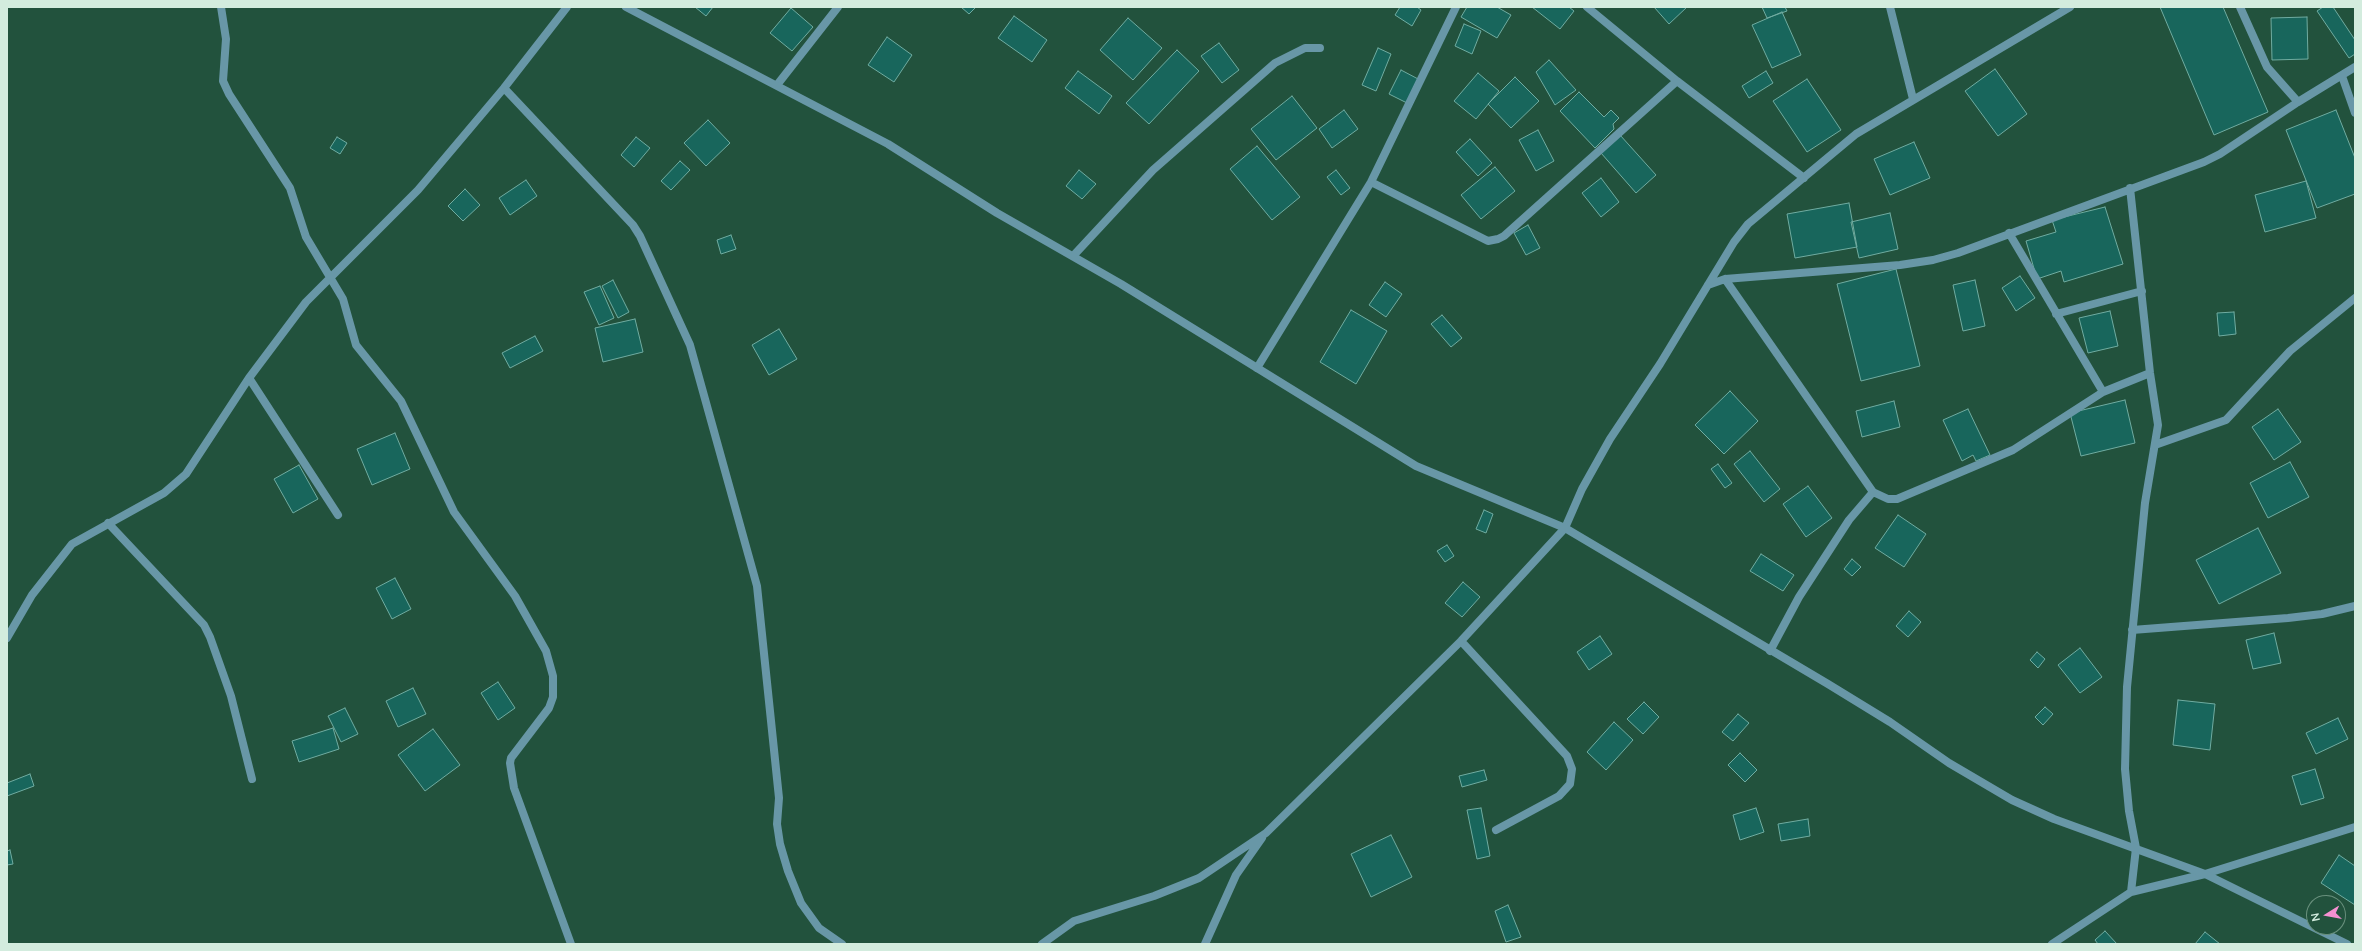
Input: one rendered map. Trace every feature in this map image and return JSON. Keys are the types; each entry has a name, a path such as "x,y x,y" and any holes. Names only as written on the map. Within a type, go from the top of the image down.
{"street":[{"path":"221,7 226,39 223,81 234,103 290,188 306,237 343,298 356,345 401,401 454,512 515,596 546,651 553,676 553,697 549,708 511,758 510,763 514,788 571,944"},
{"path":"7,638 32,595 60,556 72,544 164,493 186,474 249,378 306,302 331,279 418,190 504,88 567,7"},
{"path":"626,7 777,84 888,144 997,213 1074,255 1416,466 1566,528 1770,651 1828,684 1890,722 1949,763 2012,800 2054,819 2205,874 2346,944"},
{"path":"777,84 838,7"},
{"path":"1258,368 1371,182 1456,7"},
{"path":"1587,7 1677,82 1804,178"},
{"path":"1890,7 1913,99"},
{"path":"1205,944 1236,875 1266,833 1462,640 1566,528 1582,489 1610,439 1660,364 1734,242 1748,224 1856,134 2070,7"},
{"path":"2240,7 2267,67 2298,102"},
{"path":"1074,255 1153,170 1275,63 1306,48 1320,48"},
{"path":"1708,285 1725,279 1900,265 1933,260 2130,188 2171,175 2220,154 2298,102 2355,67"},
{"path":"2342,76 2355,113"},
{"path":"1371,182 1488,241 1498,239 1504,236 1677,82"},
{"path":"504,88 633,225 640,236 690,345 757,586 779,798 778,824 780,844 788,871 801,903 819,928 842,944"},
{"path":"2130,188 2150,373 2158,425 2145,504 2127,687 2126,770 2129,810 2136,848 2131,892"},
{"path":"2009,233 2103,392"},
{"path":"1725,279 1873,492 1888,499 1897,499 2006,453 2103,392 2150,373"},
{"path":"2056,314 2142,291"},
{"path":"2155,445 2226,420 2290,351 2355,298"},
{"path":"249,378 338,515"},
{"path":"1770,651 1799,597 1849,520 1873,492"},
{"path":"108,523 204,625 210,637 231,696 252,779"},
{"path":"2132,630 2288,618 2322,614 2355,606"},
{"path":"1462,640 1567,756 1572,769 1570,784 1559,796 1496,830"},
{"path":"2052,944 2131,892 2205,874 2355,827"},
{"path":"1042,944 1074,921 1154,896 1199,878 1266,833"}],"building":[{"path":"695,7 713,7 706,16"},
{"path":"961,7 976,7 969,14"},
{"path":"1400,7 1417,7 1421,10 1412,26 1395,15"},
{"path":"1467,7 1497,7 1511,15 1497,38 1461,17"},
{"path":"1532,7 1569,7 1574,11 1560,29"},
{"path":"1654,7 1687,7 1669,24"},
{"path":"1762,7 1785,7 1787,11 1767,18"},
{"path":"2160,7 2223,7 2268,112 2214,135"},
{"path":"2323,7 2333,7 2355,40 2355,54 2349,58 2317,11"},
{"path":"791,8 813,27 792,51 770,33"},
{"path":"1782,12 1801,55 1772,68 1752,25"},
{"path":"1014,16 1047,40 1032,62 998,38"},
{"path":"2307,17 2308,59 2272,60 2271,18"},
{"path":"1128,18 1162,48 1133,80 1100,50"},
{"path":"1464,24 1481,31 1472,54 1455,46"},
{"path":"887,37 912,55 894,82 868,65"},
{"path":"1219,43 1239,70 1222,83 1201,56"},
{"path":"1378,48 1391,54 1376,91 1362,85"},
{"path":"1177,50 1199,71 1149,124 1126,103"},
{"path":"1549,60 1576,90 1555,105 1536,72"},
{"path":"1995,69 2027,114 1998,136 1965,91"},
{"path":"1401,70 1420,80 1407,103 1389,94"},
{"path":"1078,71 1112,96 1099,114 1065,88"},
{"path":"1766,71 1773,83 1749,98 1742,86"},
{"path":"1478,73 1499,91 1476,119 1454,101"},
{"path":"1515,77 1539,101 1511,128 1488,104"},
{"path":"1807,79 1841,130 1807,152 1773,101"},
{"path":"1579,92 1604,117 1611,110 1619,118 1613,124 1614,129 1595,148 1560,111"},
{"path":"1292,96 1317,128 1276,160 1251,129"},
{"path":"1344,110 1358,129 1332,148 1319,129"},
{"path":"2336,110 2355,158 2355,194 2317,208 2286,130"},
{"path":"708,120 730,143 706,166 684,143"},
{"path":"1538,130 1554,161 1536,171 1519,140"},
{"path":"1620,135 1656,175 1636,193 1601,153"},
{"path":"337,137 347,143 340,154 330,148"},
{"path":"636,137 650,148 634,167 621,155"},
{"path":"1470,139 1492,163 1478,176 1456,152"},
{"path":"1914,142 1930,178 1890,195 1874,159"},
{"path":"1257,146 1300,197 1272,220 1230,169"},
{"path":"680,161 690,170 671,190 661,181"},
{"path":"1495,167 1515,191 1481,219 1461,195"},
{"path":"1079,170 1096,184 1082,199 1066,186"},
{"path":"1336,170 1350,188 1341,195 1327,177"},
{"path":"1601,178 1619,202 1601,217 1582,193"},
{"path":"526,180 537,196 510,215 499,198"},
{"path":"2306,181 2316,218 2265,232 2255,195"},
{"path":"465,189 480,205 463,221 448,206"},
{"path":"1849,203 1857,247 1795,258 1787,214"},
{"path":"2105,207 2123,264 2064,282 2061,271 2037,279 2026,241 2056,232 2052,220"},
{"path":"1890,213 1898,249 1859,258 1851,222"},
{"path":"1528,225 1540,248 1526,255 1514,233"},
{"path":"731,235 736,249 721,254 717,240"},
{"path":"1896,269 1920,366 1861,381 1837,284"},
{"path":"2020,276 2035,298 2016,311 2002,288"},
{"path":"613,280 629,312 618,318 602,286"},
{"path":"1975,280 1985,326 1963,331 1953,285"},
{"path":"1385,282 1402,294 1386,317 1369,305"},
{"path":"600,286 614,318 599,325 584,292"},
{"path":"1351,310 1387,331 1356,384 1320,362"},
{"path":"2110,311 2118,346 2088,353 2079,318"},
{"path":"2234,312 2236,334 2219,336 2217,313"},
{"path":"1442,315 1462,338 1451,347 1431,324"},
{"path":"635,319 643,352 603,362 595,328"},
{"path":"779,329 797,359 769,375 752,345"},
{"path":"535,336 543,351 510,368 502,353"},
{"path":"1730,391 1758,421 1724,454 1695,425"},
{"path":"2125,400 2135,443 2081,456 2070,413"},
{"path":"1894,401 1900,427 1862,437 1856,411"},
{"path":"1968,409 1990,455 1976,461 1973,455 1962,461 1943,420"},
{"path":"2278,409 2301,442 2274,460 2252,427"},
{"path":"395,433 410,469 372,485 357,449"},
{"path":"1750,451 1780,489 1764,502 1734,464"},
{"path":"2290,462 2309,497 2268,518 2250,483"},
{"path":"1718,464 1732,483 1725,488 1711,469"},
{"path":"299,465 318,499 293,513 274,479"},
{"path":"1808,486 1832,518 1806,537 1783,504"},
{"path":"1484,510 1493,514 1486,533 1476,529"},
{"path":"1898,515 1926,534 1904,567 1875,548"},
{"path":"2258,528 2281,573 2219,604 2196,560"},
{"path":"1447,545 1454,556 1445,562 1437,551"},
{"path":"1761,554 1794,575 1783,591 1750,571"},
{"path":"1852,559 1861,567 1852,576 1844,569"},
{"path":"395,578 411,609 392,619 376,588"},
{"path":"1463,582 1480,597 1462,617 1445,603"},
{"path":"1909,611 1921,622 1908,637 1896,626"},
{"path":"2274,633 2281,663 2253,669 2246,640"},
{"path":"1600,636 1612,654 1589,670 1577,652"},
{"path":"2080,648 2102,677 2080,693 2058,665"},
{"path":"2037,652 2045,659 2038,668 2030,660"},
{"path":"498,682 515,708 498,720 481,693"},
{"path":"413,688 426,714 398,727 386,701"},
{"path":"2178,700 2215,704 2210,750 2173,745"},
{"path":"1644,702 1659,717 1643,734 1627,719"},
{"path":"2045,707 2053,714 2043,725 2035,717"},
{"path":"345,708 358,734 341,742 328,716"},
{"path":"1738,714 1749,723 1733,741 1722,732"},
{"path":"2338,718 2348,739 2316,754 2306,733"},
{"path":"1614,722 1633,740 1606,770 1587,752"},
{"path":"333,728 339,749 299,762 292,741"},
{"path":"433,729 460,765 425,791 398,755"},
{"path":"1740,753 1757,770 1745,782 1728,765"},
{"path":"2315,769 2324,798 2301,805 2292,776"},
{"path":"1484,770 1487,780 1462,787 1459,776"},
{"path":"30,774 34,786 7,796 7,783"},
{"path":"1481,808 1490,856 1477,859 1467,810"},
{"path":"1756,808 1764,832 1740,840 1733,815"},
{"path":"1808,819 1810,836 1781,841 1778,824"},
{"path":"1391,835 1412,877 1371,897 1351,854"},
{"path":"10,850 13,864 7,865 7,851"},
{"path":"2339,855 2355,866 2355,905 2346,899 2346,895 2340,895 2321,883"},
{"path":"1508,905 1521,937 1506,942 1495,911"},
{"path":"2105,931 2117,944 2098,944 2095,940"},
{"path":"2205,932 2220,944 2195,944"}]}
